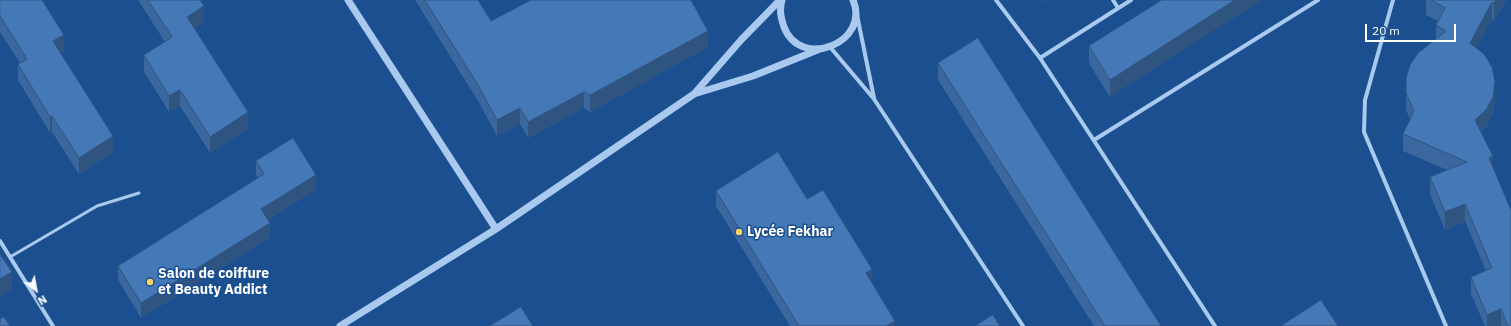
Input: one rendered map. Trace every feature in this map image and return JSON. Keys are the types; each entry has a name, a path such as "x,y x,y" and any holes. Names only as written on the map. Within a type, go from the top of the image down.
{"street":[{"path":"348,0 496,229"},
{"path":"340,326 496,229 694,94 740,40 781,0"},
{"path":"781,0 780,16 786,32 795,42 807,48 820,49"},
{"path":"996,0 1040,58 1215,326"},
{"path":"1113,0 1118,8"},
{"path":"1040,58 1131,0"},
{"path":"1094,140 1318,0"},
{"path":"1393,0 1365,100 1364,132 1446,326"},
{"path":"694,94 753,76 820,49 830,47 841,41 850,32 855,19 854,3"},
{"path":"854,3 874,99"},
{"path":"830,47 874,99 1024,326"},
{"path":"0,241 53,326"}],"lane":[{"path":"10,256 97,206 139,193"}],"building":[{"path":"0,0 42,0 64,35 53,41 113,136 79,158 52,116 50,117 18,64 27,59 0,16"},
{"path":"148,0 200,0 204,6 187,17 248,112 210,137 180,90 169,96 144,55 172,37"},
{"path":"425,0 478,0 491,21 531,0 691,0 708,31 590,95 584,92 528,122 520,108 497,120 478,85"},
{"path":"1162,0 1235,0 1110,80 1089,46"},
{"path":"1431,0 1496,0 1494,3 1492,2 1470,43 1484,54 1492,67 1495,81 1493,97 1486,110 1475,120 1493,156 1489,158 1511,210 1511,326 1508,326 1501,309 1487,315 1471,277 1492,268 1465,204 1445,212 1430,177 1467,162 1403,134 1414,111 1406,93 1406,78 1410,65 1418,53 1446,31 1436,25 1445,8"},
{"path":"978,38 1161,326 1105,326 938,63"},
{"path":"293,138 316,175 261,209 270,223 141,303 118,266 264,174 256,161"},
{"path":"778,152 807,199 823,190 872,269 866,273 895,321 886,326 799,326 716,191"},
{"path":"0,254 12,272 0,279"},
{"path":"1321,300 1338,326 1281,326"},
{"path":"521,307 533,326 490,326"},
{"path":"993,315 1000,326 975,326"},
{"path":"4,317 10,326 0,326 0,319"}],"place":[{"name":"Lycée Fekhar","path":"739,232"},
{"name":"Salon de coiffure et Beauty Addict","path":"150,282"}]}
